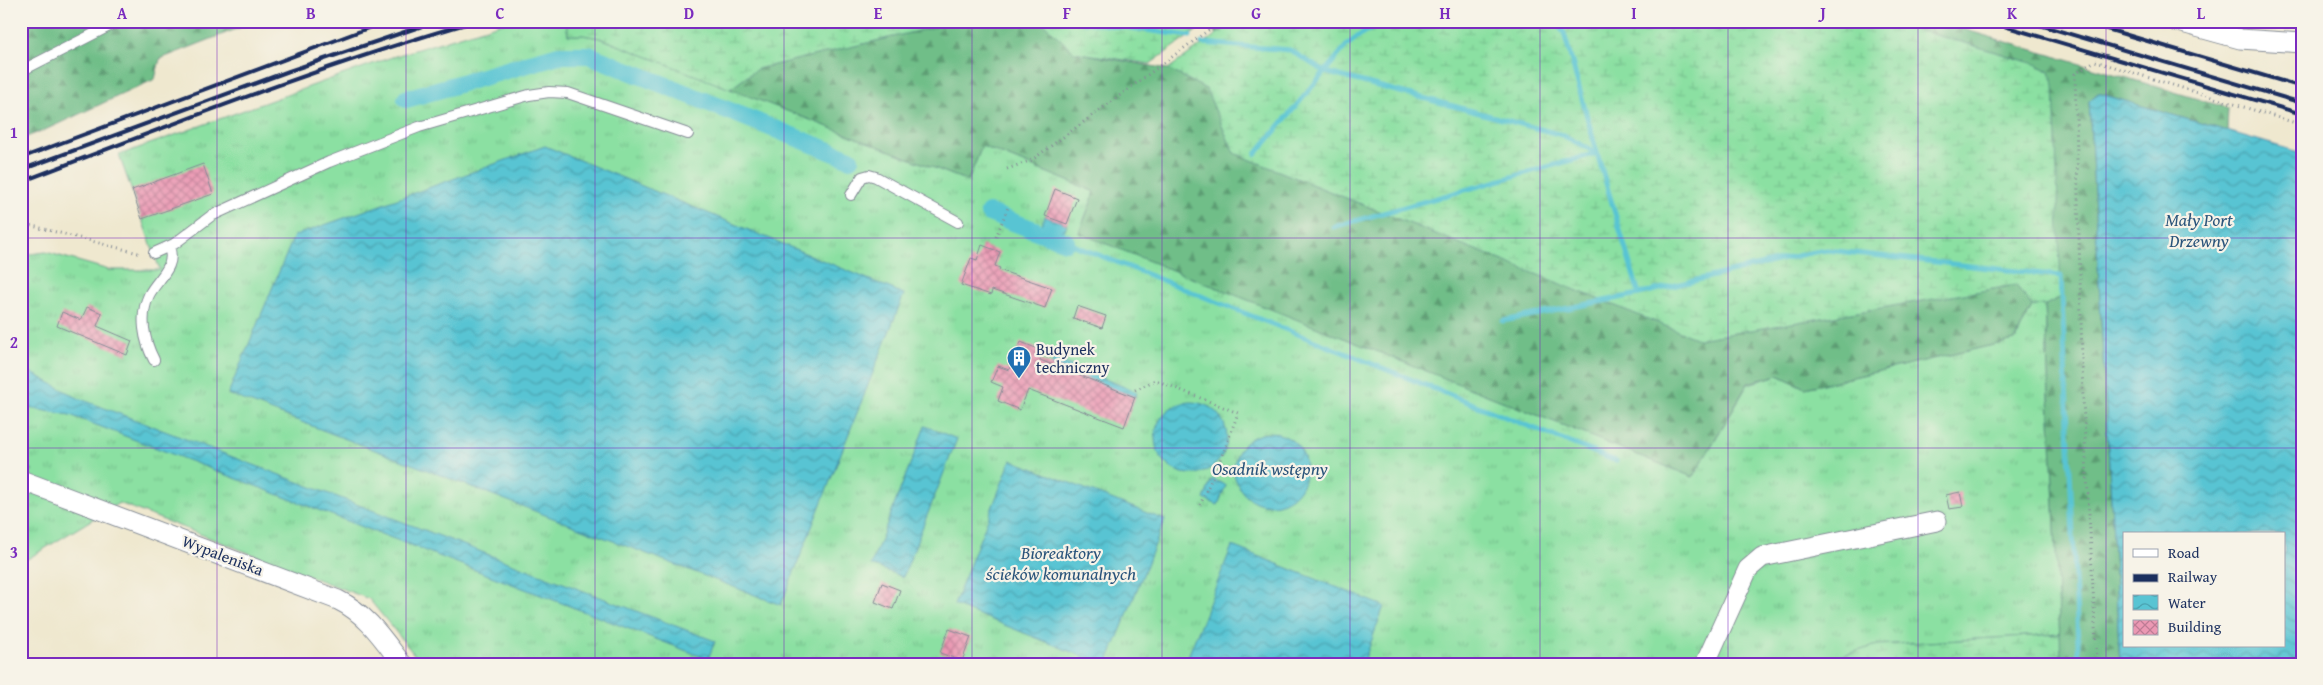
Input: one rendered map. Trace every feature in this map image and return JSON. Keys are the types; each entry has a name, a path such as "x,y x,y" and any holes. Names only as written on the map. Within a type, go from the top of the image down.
{"street":[{"path":"2175,21 2240,38 2302,43"},
{"name":"Wypaleniska","path":"21,480 338,600 354,608 363,616 402,664"},
{"path":"1704,664 1748,569 1762,557 1937,522"}],"lane":[{"path":"21,71 119,21"},
{"path":"154,253 169,247 211,216 329,162 419,127 529,95 549,92 568,93 688,134"},
{"path":"852,195 862,177 868,175 876,177 958,222"},
{"path":"154,360 146,341 145,308 152,290 170,265 171,253 169,247"}],"path":[{"path":"1007,168 1032,160 1221,21"},
{"path":"2097,664 2083,400 2075,74 2095,61 2302,125"},
{"path":"996,237 1008,207"},
{"path":"21,223 136,253 154,253"},
{"path":"1135,390 1153,381 1158,382 1238,413 1226,446 1200,505"},
{"path":"847,664 858,659 873,659 885,664"}],"green space":[{"path":"21,21 257,21 160,59 155,79 45,130 21,139"},
{"path":"509,21 566,21 568,35 600,38 968,181 982,146 1095,192 1079,232 1693,477 1748,384 1778,375 1805,388 2015,340 2032,306 2045,305 2060,634 1878,645 1814,664 422,664 369,599 119,503 21,563 21,477 33,470 21,465 21,255 46,252 109,270 160,270 119,155 392,57"},
{"path":"566,21 960,21 757,69 730,89 600,38 568,35"},
{"path":"960,21 1041,21 1074,52 1168,69 1206,89 1234,153 1698,339 2016,285 2032,306 2015,340 1805,388 1778,375 1748,383 1693,477 1079,233 1095,192 982,146 968,181 730,89 757,69"},
{"path":"1041,21 1207,21 1206,24 1150,64 1074,52"},
{"path":"1207,21 1235,21 1216,34 1206,24"},
{"path":"1235,21 1679,21 1710,25 1725,21 1883,21 2038,65 2050,72 2054,85 2061,297 2045,305 2032,306 2016,285 1698,339 1234,153 1206,89 1168,69"},
{"path":"1679,21 1725,21 1710,25"},
{"path":"1883,21 1936,21 2228,108 2227,131 2098,93 2089,101 2120,664 2061,664 2045,305 2061,297 2050,72 2038,65"},
{"path":"2060,634 2061,664 1814,664 1878,645"}],"water":[{"name":"Mały Port Drzewny","path":"2098,93 2302,153 2302,664 2120,664 2089,101"},
{"path":"545,146 904,294 781,605 228,394 294,236"},
{"path":"1045,216 1067,224 1058,248 1036,239"},
{"path":"1054,359 1137,392 1125,422 1042,389"},
{"path":"21,367 78,398 715,641 708,659 70,415 22,407"},
{"name":"Osadnik wstępny","path":"1191,402 1211,408 1221,418 1227,438 1221,458 1211,468 1191,474 1171,468 1161,458 1155,438 1161,418 1171,408"},
{"path":"925,426 957,439 903,577 871,565"},
{"name":"Osadnik wstępny","path":"1270,433 1290,439 1300,449 1306,469 1300,489 1290,499 1270,505 1250,499 1240,489 1234,469 1240,449 1250,439"},
{"name":"Bioreaktory ścieków komunalnych","path":"1011,460 1165,520 1107,664 1102,664 954,605"},
{"path":"1212,479 1226,485 1218,505 1204,499"},
{"path":"1232,546 1384,606 1363,664 1185,664"}],"building":[{"path":"203,164 213,194 142,219 132,190"},
{"path":"1055,189 1077,198 1067,224 1045,216"},
{"path":"982,245 1000,252 995,266 1000,268 999,270 1052,288 1045,308 992,290 991,295 961,285 971,258 977,260"},
{"path":"1077,306 1106,316 1102,328 1073,318"},
{"path":"87,307 102,313 97,326 132,341 127,355 57,326 62,312 81,320"},
{"path":"1021,342 1043,351 1040,360 1135,397 1124,427 1028,390 1020,410 998,401 1003,387 991,382 998,366 1009,370"},
{"path":"1960,492 1963,507 1949,509 1946,495"},
{"path":"882,583 900,590 893,609 875,602"},
{"path":"949,629 971,637 962,661 940,653"}],"waterway":[{"path":"1078,21 1190,36"},
{"path":"1256,154 1347,45 1364,32 1381,26 1475,21"},
{"path":"1333,227 1597,153 1564,33 1558,25 1550,21"},
{"path":"1202,43 1290,50 1325,72 1562,135 1597,153 1639,294 1827,250 2061,276 2079,664"},
{"path":"406,99 559,55 589,55 850,159"},
{"path":"989,213 1066,242"},
{"path":"1066,242 1616,461"},
{"path":"1503,321 1639,294"}],"railway":[{"path":"21,158 387,21"},
{"path":"21,170 289,71 437,21"},
{"path":"21,182 304,76 476,21"},
{"path":"1987,21 2302,114"},
{"path":"2026,21 2302,103"},
{"path":"2080,21 2302,87"}],"place":[{"name":"Budynek techniczny","path":"1019,379"}]}
